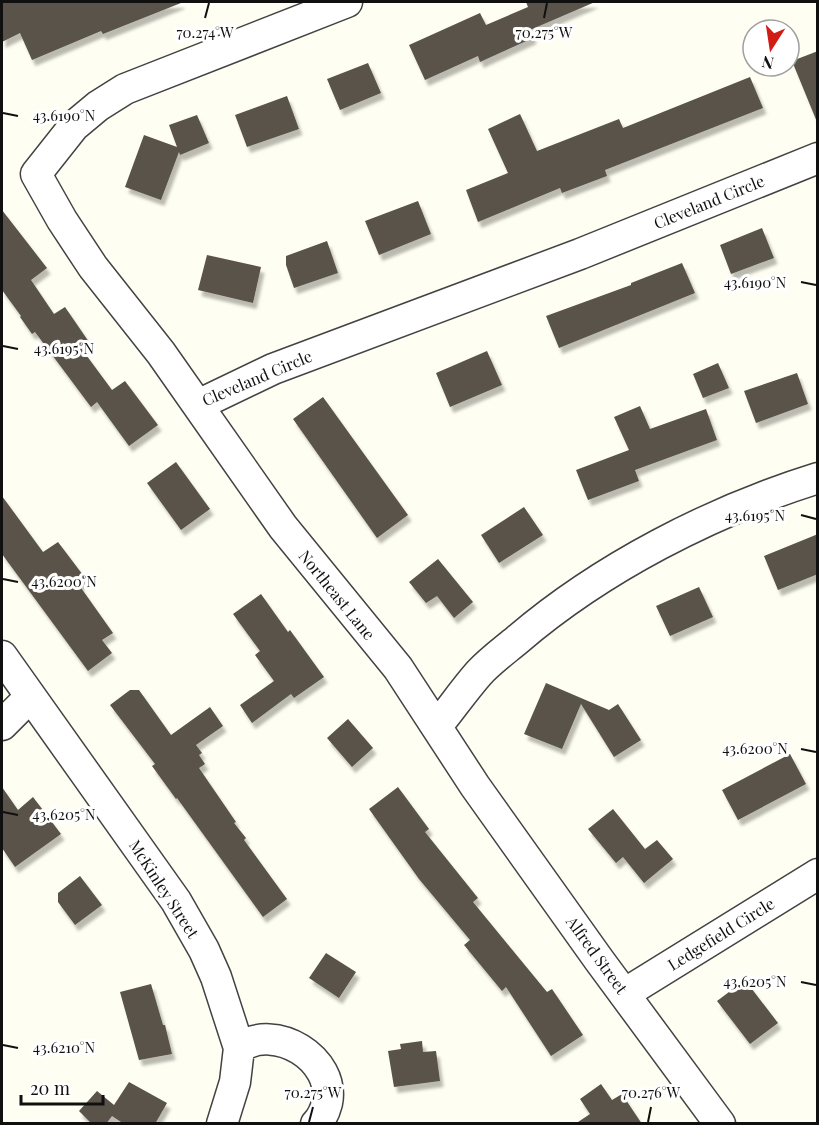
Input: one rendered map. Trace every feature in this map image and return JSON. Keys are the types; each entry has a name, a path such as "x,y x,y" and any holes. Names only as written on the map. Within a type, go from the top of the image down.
{"street":[{"name":"Cleveland Circle","path":"347,2 125,89 98,106 74,126 36,174 62,220 93,267 161,353 198,405 273,369 580,254 818,158"},
{"name":"Northeast Lane","path":"198,405 283,527 398,668 475,786"},
{"path":"436,726 480,671 550,612 598,579 669,540 740,506 818,478"},
{"name":"McKinley Street","path":"2,656 176,901 204,950 216,977 239,1048 235,1082 222,1124"},
{"path":"2,725 30,697"},
{"name":"Alfred Street","path":"475,786 720,1124"},
{"name":"Ledgefield Circle","path":"624,994 818,874"},
{"path":"239,1048 256,1040 277,1039 298,1048 316,1065 326,1079 329,1088 325,1109 316,1124"}],"building":[{"path":"2,2 181,3 103,34 101,31 32,60 20,33 2,42"},
{"path":"526,2 595,2 530,30 533,38 480,62 478,56 425,80 409,45 480,13 486,25 528,7"},
{"path":"818,51 818,122 799,78 801,78 801,58"},
{"path":"368,63 381,93 340,110 327,79"},
{"path":"748,78 750,78 763,108 605,170 607,176 562,193 560,188 478,222 466,190 508,173 488,129 520,114 537,151 619,119 623,128"},
{"path":"287,96 299,129 247,147 235,115"},
{"path":"197,115 209,143 180,155 179,152 161,200 125,187 144,135 177,147 169,125"},
{"path":"418,201 431,234 379,255 365,221"},
{"path":"2,210 47,268 31,280 54,314 65,307 89,342 81,348 112,390 125,381 158,425 129,446 97,402 91,407 35,332 32,334 2,290"},
{"path":"762,228 774,258 731,274 720,245"},
{"path":"327,241 338,273 294,288 286,265 286,256"},
{"path":"207,255 261,267 253,303 198,290"},
{"path":"682,263 695,293 559,348 546,316 631,285 631,283"},
{"path":"487,351 502,385 450,407 436,373"},
{"path":"718,363 729,388 703,398 693,374"},
{"path":"797,373 808,404 756,423 744,391"},
{"path":"323,397 408,515 377,538 293,419"},
{"path":"640,406 650,429 706,409 717,440 635,470 639,481 588,500 576,470 629,450 614,417"},
{"path":"176,462 210,509 181,530 147,483"},
{"path":"2,496 43,552 58,542 86,579 79,585 113,633 102,640 112,653 88,671 2,554"},
{"path":"524,507 543,535 499,563 481,535"},
{"path":"818,534 818,574 778,590 764,556"},
{"path":"438,559 473,602 454,618 437,596 426,603 409,582"},
{"path":"699,587 713,617 670,636 656,606"},
{"path":"261,594 324,677 294,698 291,694 252,723 240,705 274,681 255,655 260,651 233,614"},
{"path":"546,683 609,710 618,704 641,740 614,757 581,704 562,749 524,734"},
{"path":"130,690 139,690 171,735 210,707 223,726 196,745 202,753 199,755 205,764 199,768 246,838 244,840 287,899 263,917 152,766 155,764 110,705"},
{"path":"348,719 373,748 352,767 327,738"},
{"path":"790,754 806,784 738,820 722,790"},
{"path":"2,787 18,810 33,797 61,834 15,867 2,848"},
{"path":"398,787 429,829 425,832 478,898 473,902 547,992 552,989 583,1035 551,1056 506,987 502,991 464,945 470,940 419,879 369,809"},
{"path":"613,809 645,849 657,840 673,859 644,883 623,857 616,863 588,829"},
{"path":"80,876 102,905 75,925 58,902 58,893"},
{"path":"326,953 356,972 339,998 309,978"},
{"path":"745,980 778,1023 750,1044 717,1001"},
{"path":"151,984 172,1054 139,1060 120,992"},
{"path":"422,1041 423,1052 436,1051 440,1081 394,1087 388,1051 401,1049 400,1044"},
{"path":"129,1082 167,1103 155,1124 124,1124 112,1116 106,1124 92,1124 79,1111 97,1091 114,1105"},
{"path":"601,1084 612,1100 622,1094 642,1124 575,1124 590,1114 580,1099"}]}
